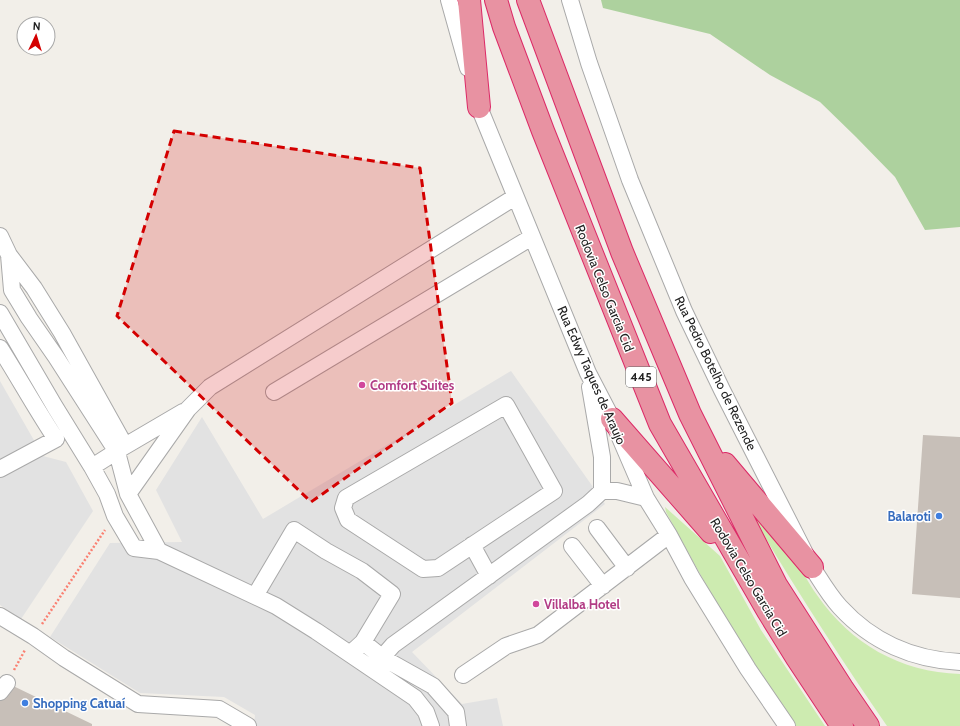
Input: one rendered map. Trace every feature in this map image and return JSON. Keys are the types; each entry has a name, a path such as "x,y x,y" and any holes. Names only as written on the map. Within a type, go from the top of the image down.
{"highway":[{"path":"469,0 479,107"},
{"name":"Rodovia Celso Garcia Cid","path":"496,0 504,27 543,132 660,424 744,570 797,658 842,726"},
{"name":"Rodovia Celso Garcia Cid","path":"528,0 622,252 690,414 776,585 868,726"},
{"path":"612,419 744,570"},
{"path":"702,438 812,567"}],"street":[{"name":"Rua Edwy Taques de Araujo","path":"449,0 479,107 588,373 612,419 646,498 669,535 700,591 748,669 787,726"},
{"name":"Rua Pedro Botelho de Rezende","path":"570,0 589,63 630,180 684,311 722,390 812,567 828,592 840,607 872,635 897,648 918,656 937,660 960,662"},
{"path":"128,494 188,409 210,387 515,197"},
{"path":"0,236 8,263 12,290 29,318 121,449 128,494 160,550"},
{"path":"274,392 532,237"},
{"path":"0,313 92,467 107,494 115,516 134,548 160,550 276,606 415,698 426,712 431,726"},
{"path":"0,348 32,403 56,439 0,468"},
{"path":"588,373 602,457 602,491"},
{"path":"506,405 554,491 472,545 438,568 423,569 348,520 342,508 346,498 506,405"},
{"path":"92,467 188,409"},
{"path":"372,669 393,645 588,504 602,491 617,491 646,498"},
{"path":"597,528 627,568"},
{"path":"256,596 294,530 326,551 362,571 392,594 363,642 350,654"},
{"path":"463,675 506,646 538,635 669,535"},
{"path":"472,545 489,576"},
{"path":"572,546 603,586"},
{"path":"0,616 138,704 219,709 248,726"},
{"path":"363,642 383,658 433,686 456,712 458,726"}],"path":[{"path":"4,688 33,636 115,516"}],"highlighted area":[{"path":"174,131 420,168 452,403 311,502 117,316"}],"green space":[{"path":"601,0 960,0 960,227 925,230 895,177 820,102 770,75 710,34 603,8"},
{"path":"665,507 720,556 761,630 825,726 796,726 728,621 681,540 666,512"},
{"path":"747,507 791,554 813,590 830,612 845,628 861,641 897,661 917,668 960,674 960,726 887,726 815,618"}],"shaded area":[{"path":"511,371 605,504 412,652 462,704 497,698 503,726 254,726 255,715 224,697 140,693 50,637 110,543 182,542 156,490 202,417 263,519"},
{"path":"0,381 43,456 66,462 93,511 21,619 0,605"}],"building":[{"name":"Balaroti","path":"923,435 960,437 960,598 912,594"},
{"name":"Shopping Catuaí","path":"0,677 7,683 92,724 92,726 0,726"}],"place":[{"name":"Comfort Suites","path":"362,385"},
{"name":"Balaroti","path":"939,516"},
{"name":"Villalba Hotel","path":"536,604"},
{"name":"Shopping Catuaí","path":"25,703"}]}
